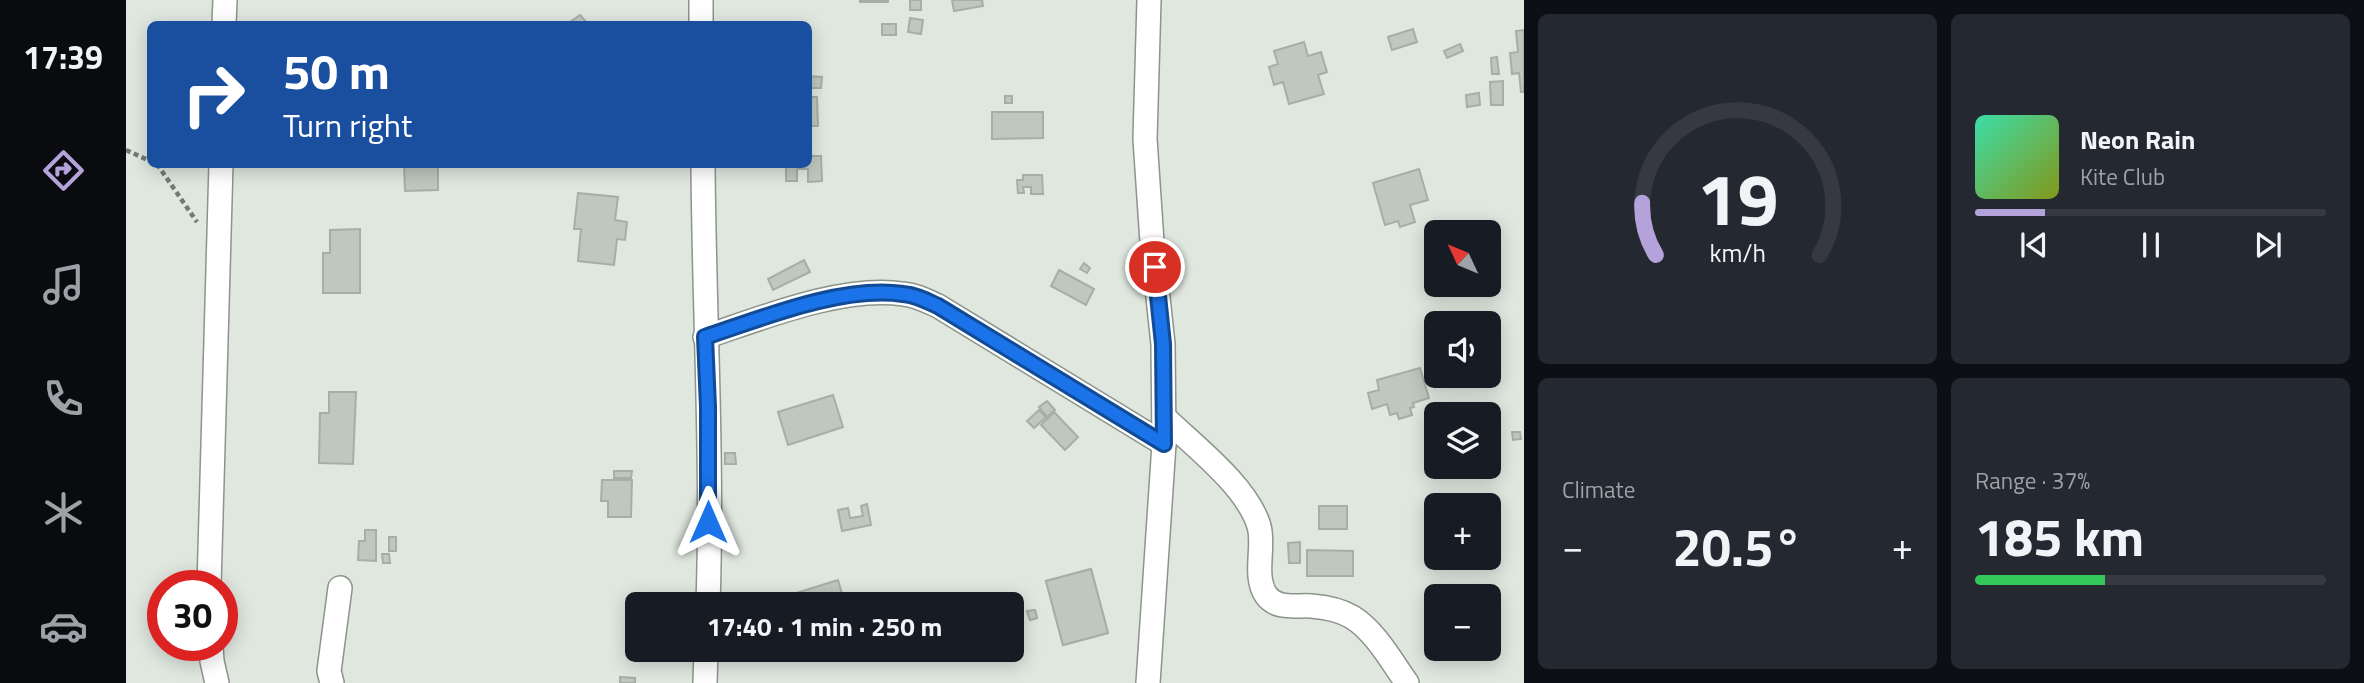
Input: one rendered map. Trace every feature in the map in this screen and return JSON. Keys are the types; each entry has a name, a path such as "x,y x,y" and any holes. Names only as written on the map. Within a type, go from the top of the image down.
{"street":[{"path":"224,21 225,0"},
{"path":"701,0 701,21"},
{"path":"1148,683 1164,444 1163,344 1145,139 1149,0"},
{"path":"209,570 221,168"},
{"path":"703,168 708,407 708,592"},
{"path":"705,337 776,314 845,296 890,292 916,296 938,306 1164,444"},
{"path":"1164,418 1231,483 1251,509 1261,534 1261,582 1266,594 1283,606 1333,609 1353,618 1371,635 1407,683"},
{"path":"332,683 329,671 340,588"},
{"path":"212,661 217,683"},
{"path":"705,683 706,662"}],"path":[{"path":"126,150 147,160"},
{"path":"160,168 219,251"}],"building":[{"path":"888,0 888,2 860,2"},
{"path":"910,0 921,0 921,10 910,10"},
{"path":"952,0 982,0 983,6 954,11"},
{"path":"580,15 585,21 571,21"},
{"path":"910,18 923,20 921,34 908,32"},
{"path":"882,24 896,24 896,35 882,35"},
{"path":"1413,29 1417,42 1392,50 1388,37"},
{"path":"1524,30 1524,92 1521,92 1519,73 1512,74 1510,53 1518,52 1516,31"},
{"path":"1304,42 1308,56 1321,52 1327,72 1318,75 1324,94 1289,104 1283,82 1274,85 1269,67 1278,64 1274,51"},
{"path":"1460,44 1463,51 1447,58 1444,51"},
{"path":"1497,57 1499,74 1492,74 1491,58"},
{"path":"812,76 822,77 821,88 812,88"},
{"path":"1503,81 1503,105 1491,105 1490,82"},
{"path":"1479,93 1480,105 1467,107 1466,95"},
{"path":"1005,96 1012,96 1012,103 1005,103"},
{"path":"812,97 817,97 818,126 812,126"},
{"path":"992,112 1043,112 1043,138 992,139"},
{"path":"812,156 821,156 822,181 808,182 808,169 797,169 797,181 786,181 786,168 812,168"},
{"path":"404,168 438,168 438,190 405,191"},
{"path":"1419,169 1428,200 1410,205 1415,222 1400,227 1398,221 1385,225 1373,183"},
{"path":"1023,175 1042,175 1043,194 1031,194 1031,187 1023,187 1024,193 1018,193 1017,180 1023,180"},
{"path":"578,193 618,197 615,220 627,222 625,240 617,239 614,265 578,261 581,229 574,229"},
{"path":"360,229 360,293 323,293 323,253 330,253 330,230"},
{"path":"804,260 810,272 773,290 768,279"},
{"path":"1084,263 1090,268 1087,273 1080,269"},
{"path":"1059,270 1094,289 1086,305 1051,286"},
{"path":"1420,368 1429,398 1413,403 1414,407 1410,408 1412,415 1399,419 1397,413 1390,415 1387,404 1372,409 1368,393 1379,390 1377,380"},
{"path":"329,392 356,392 353,464 319,463 320,413 329,413"},
{"path":"833,395 843,427 788,445 778,412"},
{"path":"1047,401 1055,410 1047,417 1039,407"},
{"path":"1039,410 1046,417 1034,428 1027,421"},
{"path":"1054,412 1078,437 1065,450 1041,425"},
{"path":"1512,432 1520,432 1521,439 1513,440"},
{"path":"725,453 735,453 736,464 725,464"},
{"path":"614,471 632,471 631,478 614,478"},
{"path":"602,480 632,480 631,517 608,517 608,501 601,501"},
{"path":"867,504 871,525 842,531 838,510 848,508 850,518 863,516 861,506"},
{"path":"1319,506 1347,506 1347,529 1319,529"},
{"path":"365,530 376,530 376,561 358,560 359,541 365,541"},
{"path":"389,537 396,537 396,551 389,551"},
{"path":"1300,542 1300,563 1289,563 1288,543"},
{"path":"1307,550 1353,551 1353,576 1307,576"},
{"path":"382,554 389,554 390,563 383,563"},
{"path":"1091,569 1108,633 1063,645 1046,581"},
{"path":"1091,569 1108,633 1063,645 1046,581"},
{"path":"838,580 842,592 800,592"},
{"path":"1035,610 1037,618 1030,620 1027,611"},
{"path":"1035,610 1037,618 1030,620 1027,611"},
{"path":"620,677 635,678 635,683 620,683"}],"route":[{"path":"708,522 705,337 776,314 845,296 890,292 916,296 938,306 1164,444 1163,344 1155,267"}]}
